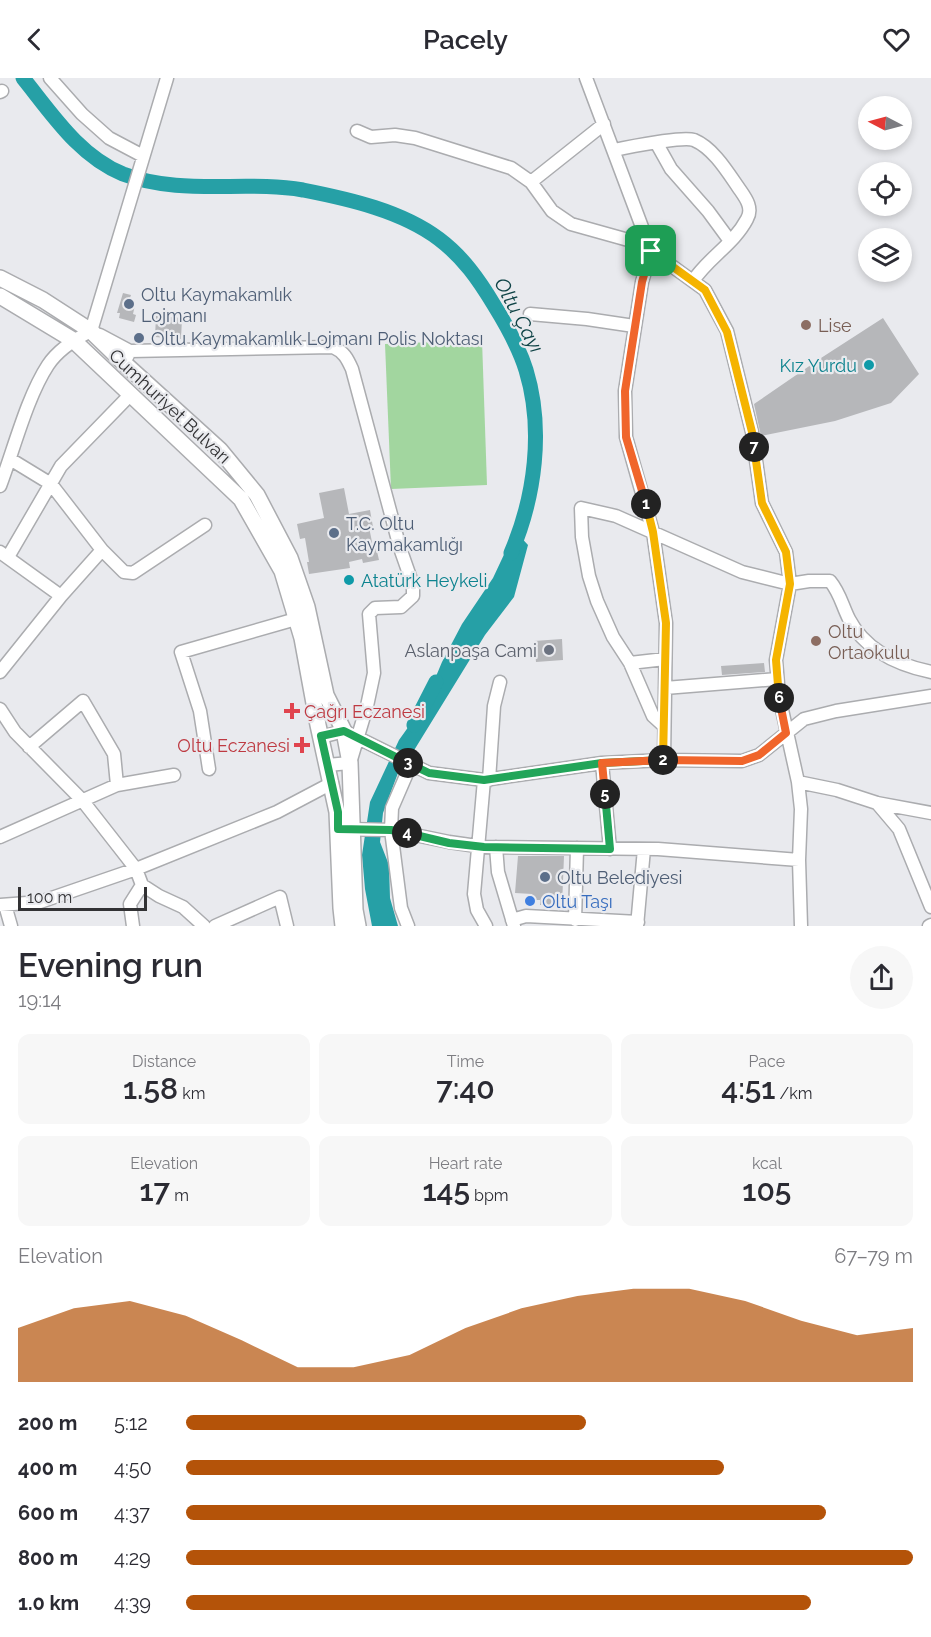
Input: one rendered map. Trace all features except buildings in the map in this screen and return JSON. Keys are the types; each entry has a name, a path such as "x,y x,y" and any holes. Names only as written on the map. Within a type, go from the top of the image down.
{"main road":[{"name":"Cumhuriyet Bulvarı","path":"0,278 43,300 127,357 220,450 257,495 290,558 307,607 326,695 344,731 359,829 356,910 358,926"},
{"name":"Cumhuriyet Bulvarı","path":"2,300 73,340 241,499 282,571 302,638 338,812 341,908 344,926"}],"street":[{"path":"50,78 82,114 109,138 143,156"},
{"path":"0,486 33,395 49,364 73,340 91,331 168,78"},
{"path":"586,78 650,247 634,326 625,391 626,437 653,532 666,623 664,760"},
{"path":"531,182 604,124"},
{"path":"357,131 371,137 395,135 434,144 511,168 531,182 552,211 571,224 650,247 705,290 727,332 752,432 762,503 786,552 790,584 776,660 777,680 786,733 798,782 801,809 801,926"},
{"path":"613,150 683,138 696,141 714,154 748,202 748,218 730,240 701,268 693,281"},
{"path":"657,144 670,169 708,211 730,240"},
{"path":"530,314 634,326"},
{"path":"127,357 333,347 347,358 352,369 400,548 413,585 413,596 401,607 375,609 369,615 374,673 358,738 350,763 327,765"},
{"path":"61,596 4,555 61,466 130,395"},
{"path":"10,459 51,484 102,549 124,572 133,573 205,525"},
{"path":"664,726 653,716 630,663 613,637 597,601 589,576 582,537 581,508 616,516 742,572 790,584 830,581 838,591 858,635 882,655 907,666 931,672"},
{"path":"0,672 102,549"},
{"path":"209,769 200,711 181,652 296,619"},
{"path":"630,663 665,659"},
{"path":"665,688 777,680"},
{"path":"486,926 474,899 477,846 487,780 494,706 500,682"},
{"path":"321,736 344,731 429,773 487,780 602,763 664,760 742,761 759,755 804,719 836,711 931,696"},
{"path":"29,747 83,701 114,754 117,785"},
{"path":"0,709 15,732 82,800 136,869 142,885 183,907 204,926"},
{"path":"602,763 610,849"},
{"path":"408,926 400,908 391,830 392,808 411,764"},
{"path":"0,837 117,785 174,775"},
{"path":"798,782 837,790 877,803 931,813"},
{"path":"11,926 2,905 40,902 136,869 277,812 332,783"},
{"path":"877,803 898,829 931,907"},
{"path":"338,829 391,830 449,843 477,846 644,849 800,860"},
{"path":"496,847 498,872 513,923 526,916 590,923 638,924 644,849"},
{"path":"575,920 577,848"},
{"path":"133,926 130,904 142,885"},
{"path":"214,926 280,897 286,926"}],"green space":[{"path":"482,340 487,485 391,489 385,344"}],"water":[{"path":"515,531 528,545 514,597 485,635 398,773 383,813 380,842 389,865 390,898 398,926 372,926 362,855 370,802 399,740 424,705 442,662 462,624 493,578"}],"waterway":[{"name":"Oltu Çayı","path":"23,78 67,133 93,156 123,174 145,181 167,184 281,187 338,198 374,207 409,221 439,239 456,253 470,269 508,329 523,361 532,393 535,439 531,486 511,553"},
{"name":"Oltu Çayı","path":"414,725 436,682"}],"place":[{"name":"Oltu Kaymakamlık Lojmanı","path":"129,304"},
{"name":"Lise","path":"806,325"},
{"name":"Oltu Kaymakamlık Lojmanı Polis Noktası","path":"139,338"},
{"name":"Kız Yurdu","path":"869,365"},
{"name":"T.C. Oltu Kaymakamlığı","path":"334,533"},
{"name":"Atatürk Heykeli","path":"349,580"},
{"name":"Oltu Ortaokulu","path":"816,641"},
{"name":"Aslanpaşa Cami","path":"549,650"},
{"name":"Çağrı Eczanesi","path":"292,711"},
{"name":"Oltu Eczanesi","path":"302,745"},
{"name":"Oltu Belediyesi","path":"545,877"},
{"name":"Oltu Taşı","path":"530,901"}],"route":[{"path":"651,251 642,282 625,391 626,437 653,532 666,623 664,760 602,763 484,780 429,773 344,731 321,736 338,812 338,829 391,830 449,843 484,847 610,849 602,763 664,760 742,761 759,755 786,733 779,696 776,660 790,584 786,552 762,503 752,432 727,332 705,290 651,251"}]}
